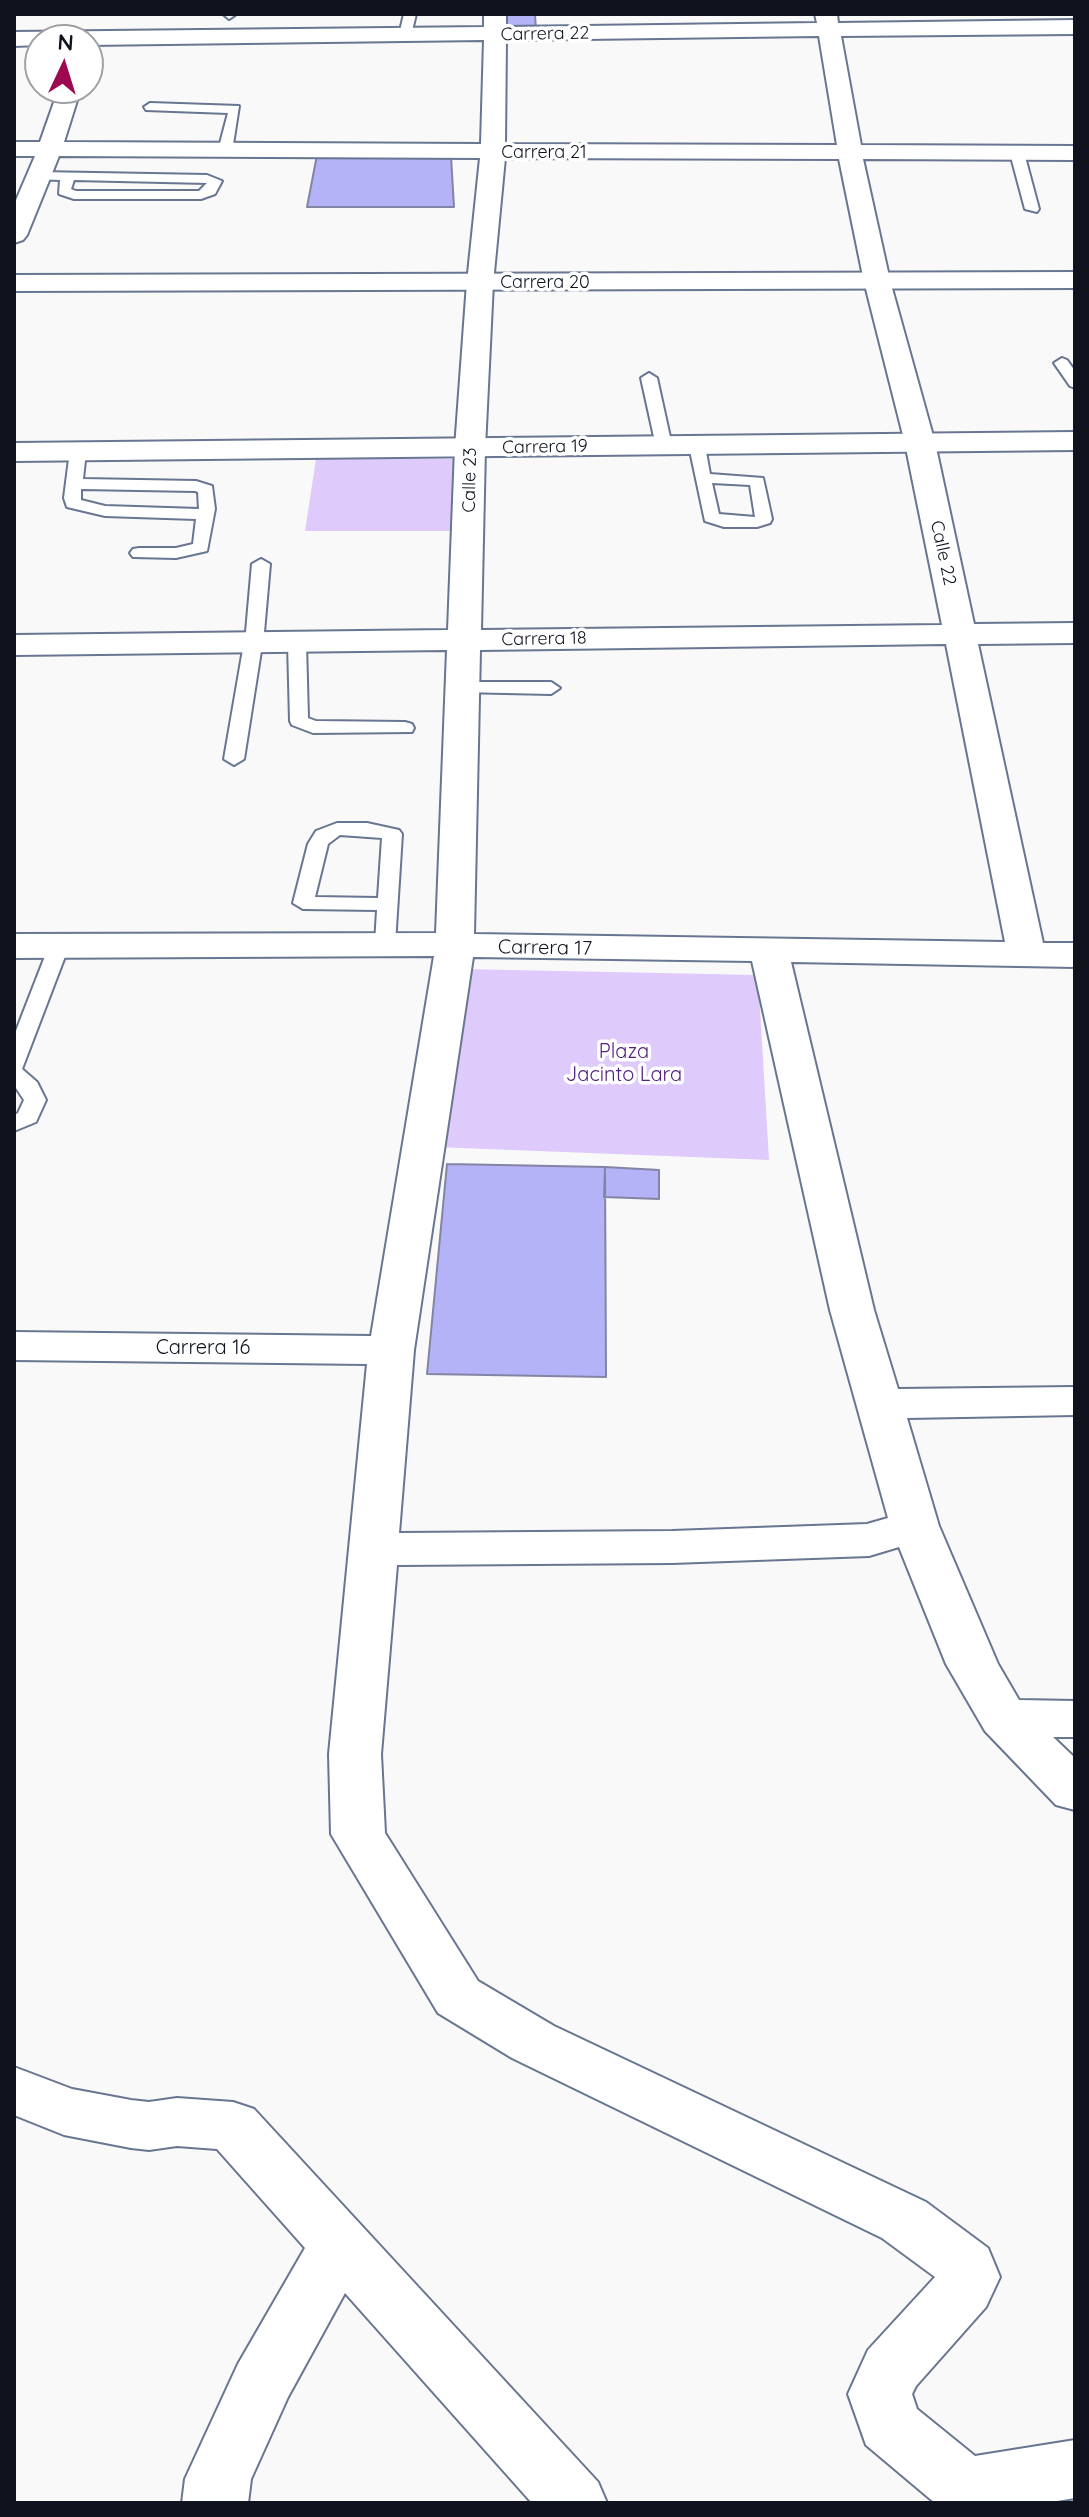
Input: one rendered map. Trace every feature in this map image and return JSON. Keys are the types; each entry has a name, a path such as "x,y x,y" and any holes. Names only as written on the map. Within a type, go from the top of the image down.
{"street":[{"name":"Carrera 22","path":"104,38 407,24 818,23 1075,27"},
{"name":"Calle 22","path":"818,23 840,153 920,443 1027,956"},
{"name":"Calle 23","path":"494,24 493,153 480,283 470,448 455,946 391,1350 355,1754 358,1834 458,1997 533,2042 904,2220 966,2266 969,2277 964,2288 891,2369 880,2394 889,2425 975,2495"},
{"path":"14,235 50,149 65,104"},
{"name":"Carrera 21","path":"14,149 1075,153"},
{"name":"Carrera 20","path":"14,283 1075,280"},
{"name":"Carrera 19","path":"14,452 1075,441"},
{"name":"Carrera 18","path":"14,645 1075,633"},
{"name":"Carrera 17","path":"14,946 385,944 1075,955"},
{"path":"769,951 852,1310 915,1526 972,1664 1003,1718 1075,1791"},
{"name":"Carrera 16","path":"14,1346 391,1350"},
{"path":"881,1404 1075,1401"},
{"path":"374,1549 672,1547 869,1540 915,1526"},
{"path":"1003,1718 1075,1719"},
{"path":"14,2090 64,2111 131,2124 149,2126 177,2122 233,2126 574,2503"},
{"path":"215,2503 218,2479 261,2384 340,2244"},
{"path":"975,2495 1075,2469"}],"lane":[{"path":"150,107 235,109 225,151"},
{"path":"1017,153 1032,209"},
{"path":"39,176 68,176 207,179 215,181 210,191 201,195 74,195 64,191 68,176"},
{"path":"1062,363 1075,383"},
{"path":"649,378 664,446"},
{"path":"697,446 703,478"},
{"path":"78,451 73,503 105,511 205,514"},
{"path":"75,484 203,487 206,491 201,547 176,553 139,553"},
{"path":"234,759 261,564"},
{"path":"297,643 299,721 304,725 405,728"},
{"path":"465,688 551,688"},
{"path":"385,944 392,834 377,830 337,829 323,835 303,903 387,904"},
{"path":"14,1065 59,946"},
{"path":"14,1073 29,1087 35,1100 28,1117 14,1124"}],"green space":[{"path":"316,459 464,459 460,531 305,531"},
{"name":"Plaza Jacinto Lara","path":"462,969 758,975 769,1160 435,1147"}],"building":[{"path":"499,14 535,14 536,30 498,31"},
{"path":"317,155 451,156 454,207 307,207"},
{"path":"447,1164 605,1167 606,1377 427,1374"},
{"path":"605,1167 659,1170 659,1199 604,1197"}]}
